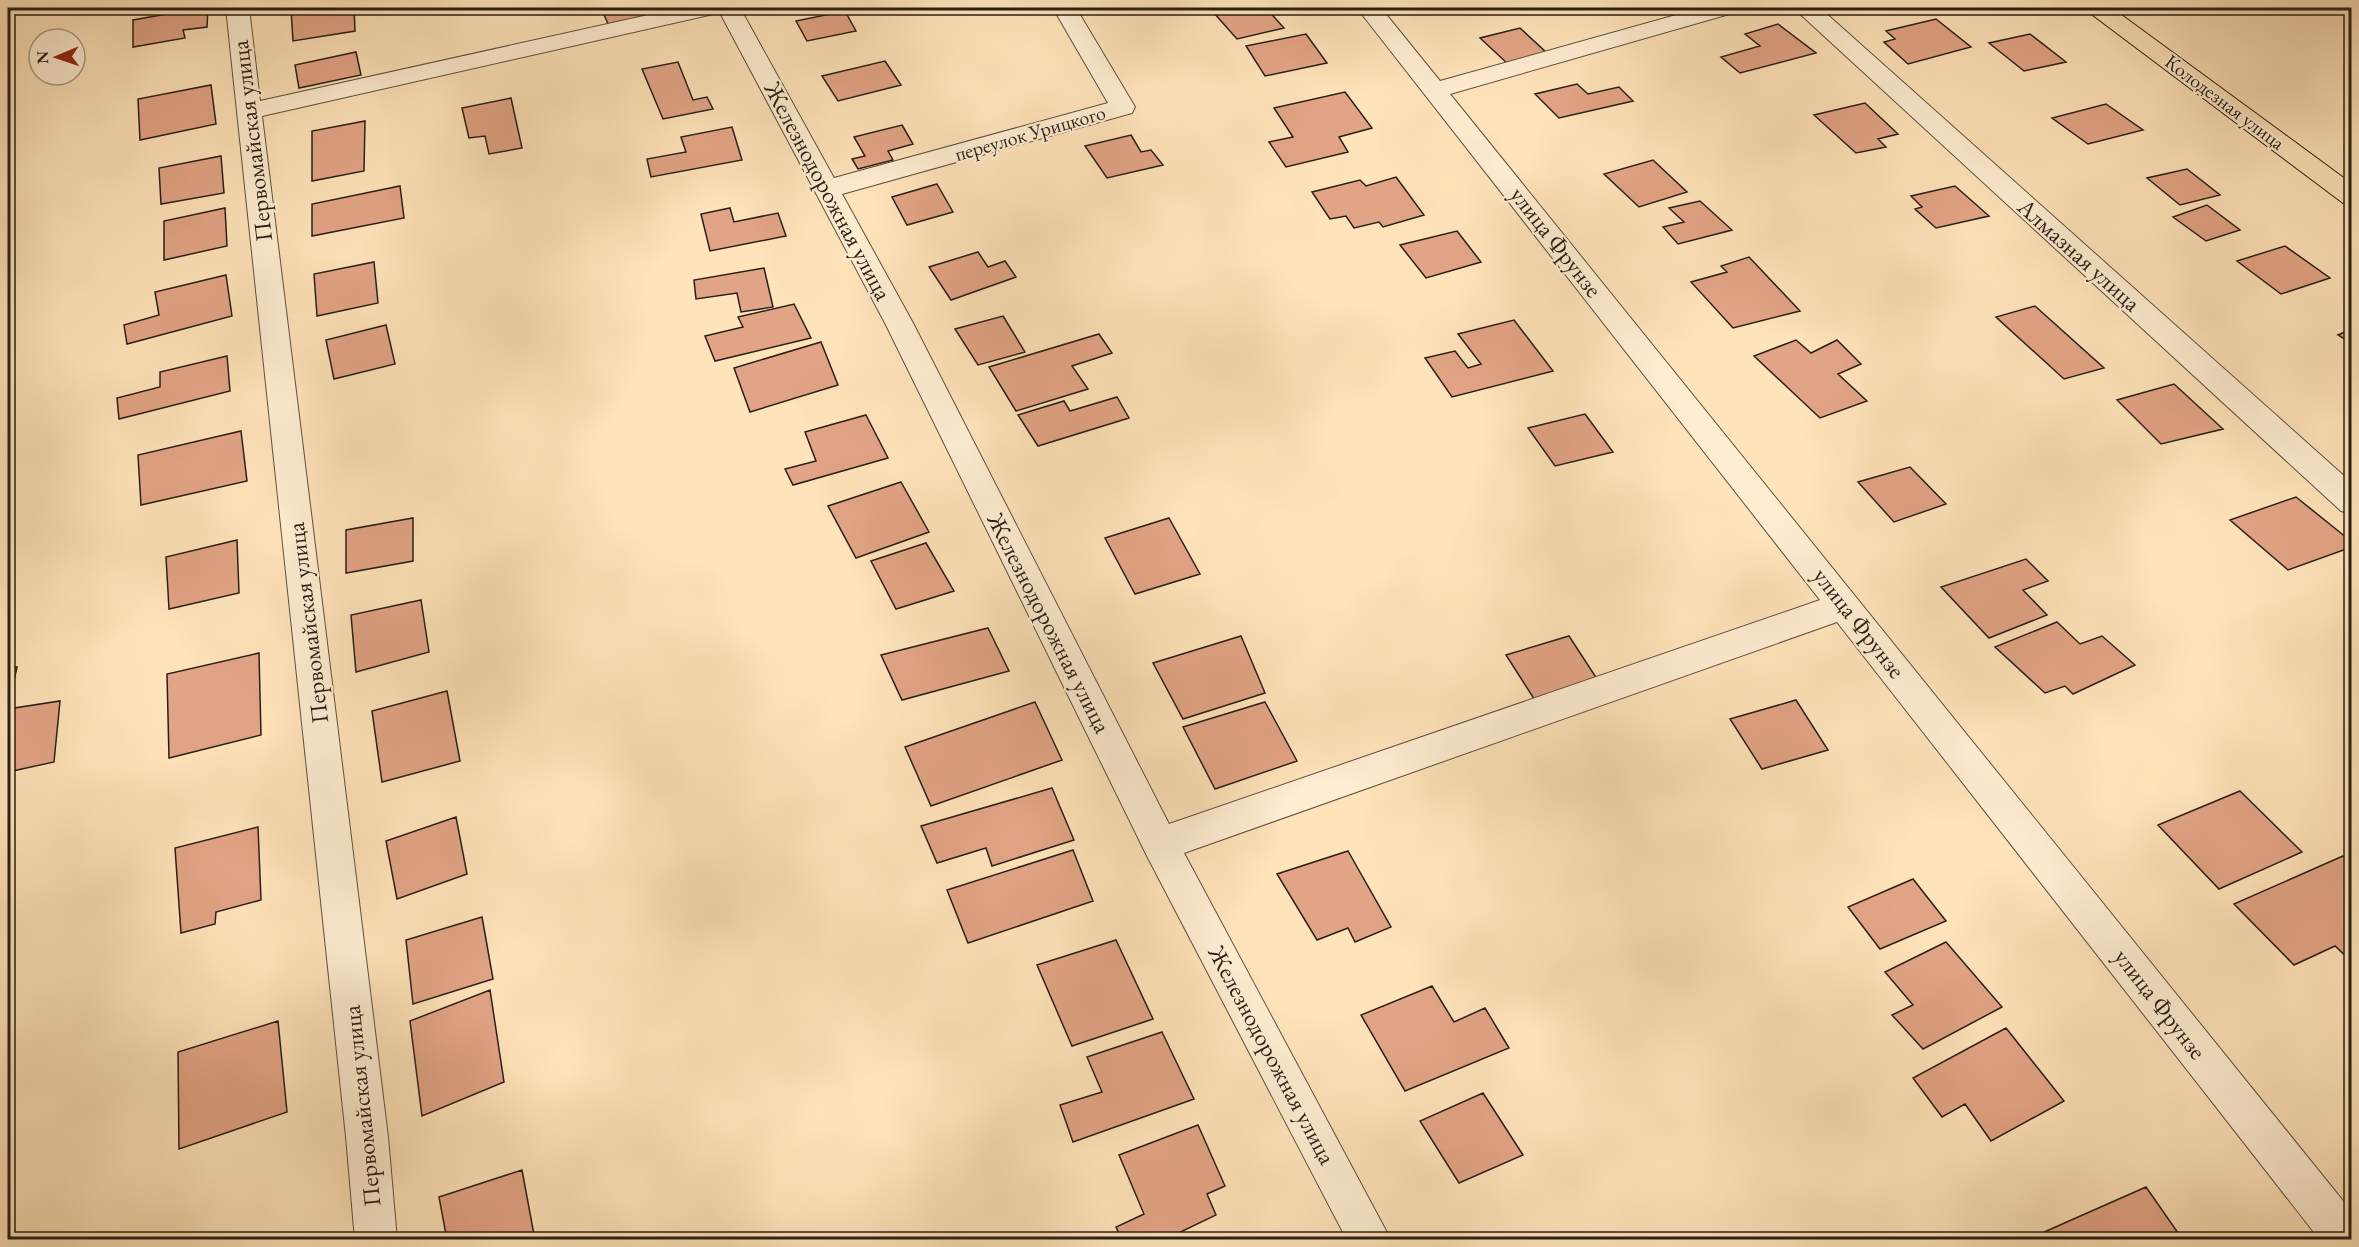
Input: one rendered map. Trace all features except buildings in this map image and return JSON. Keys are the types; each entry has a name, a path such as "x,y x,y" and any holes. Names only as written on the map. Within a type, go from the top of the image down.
{"main road":[{"name":"Колодезная улица","path":"2098,8 2352,197"}],"street":[{"name":"Первомайская улица","path":"237,8 367,1137 376,1239"},
{"path":"249,111 709,8"},
{"name":"Железнодорожная улица","path":"729,8 899,323 1160,844 1370,1239"},
{"name":"переулок Урицкого","path":"827,189 1123,107 1065,8"},
{"name":"улица Фрунзе","path":"1369,8 2347,1239"},
{"path":"1435,90 1725,8"},
{"name":"Алмазная улица","path":"1807,8 2352,502"},
{"path":"1160,844 1845,605"}]}
